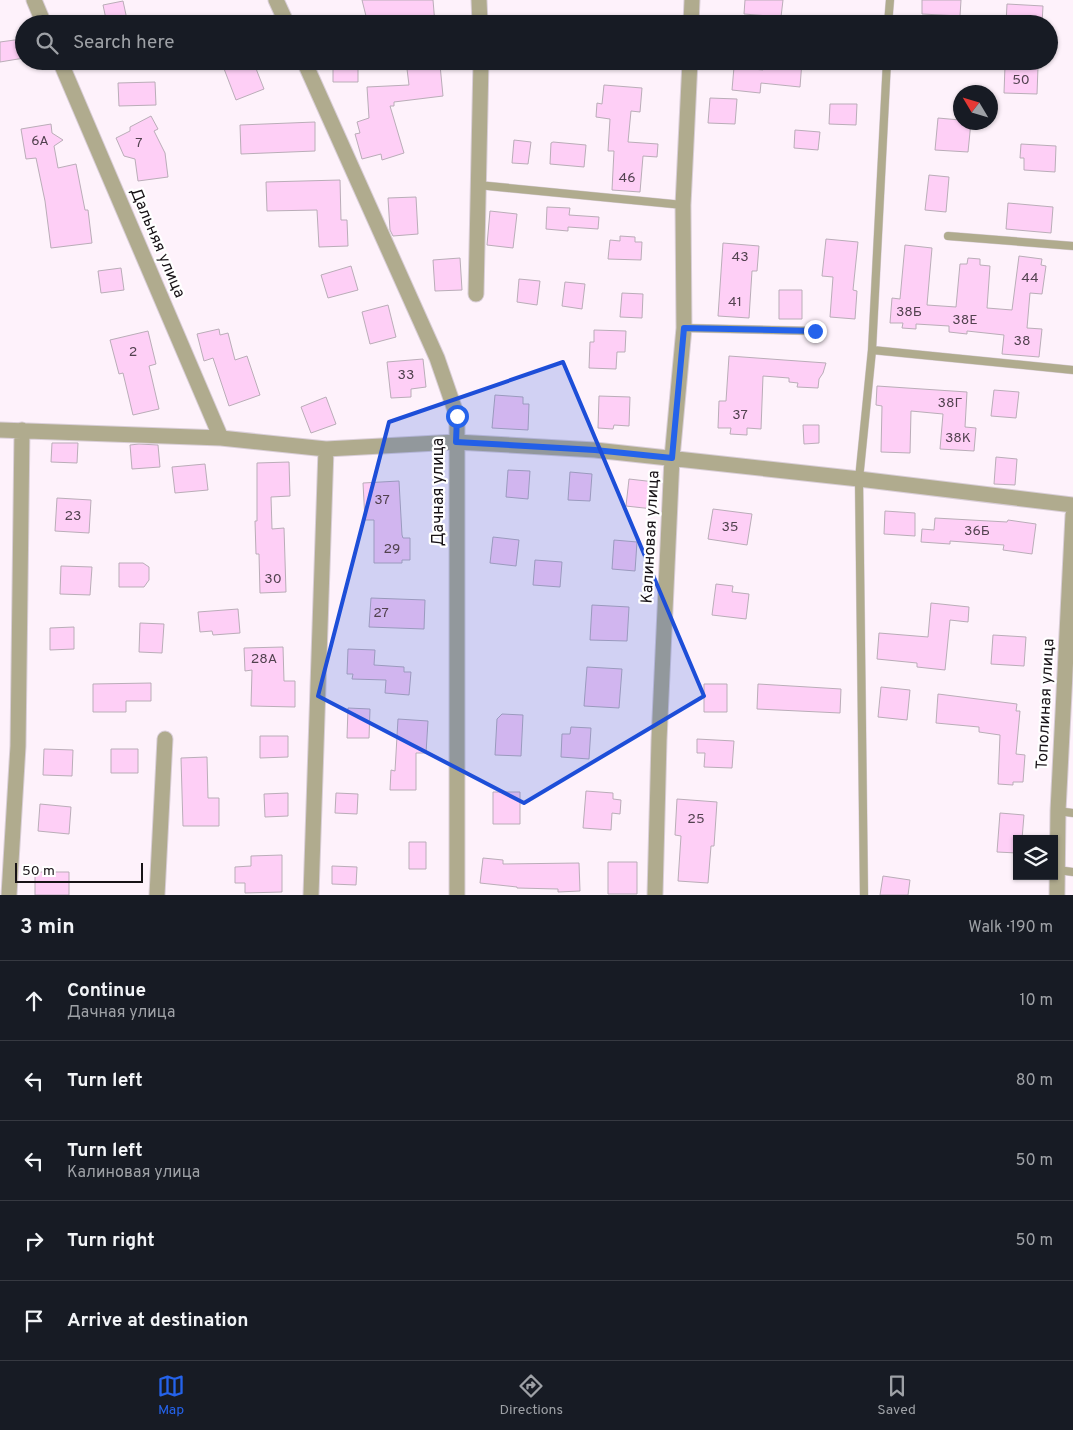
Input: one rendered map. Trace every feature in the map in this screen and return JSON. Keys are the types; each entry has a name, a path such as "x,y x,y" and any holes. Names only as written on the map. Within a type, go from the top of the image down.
{"street":[{"path":"34,0 40,15"},
{"path":"276,0 283,15"},
{"path":"479,0 480,15"},
{"path":"691,15 692,0"},
{"name":"Дальняя улица","path":"64,70 221,438"},
{"name":"Дачная улица","path":"308,70 437,358 457,416 457,895"},
{"path":"476,294 481,70"},
{"name":"Калиновая улица","path":"655,895 659,740 672,458 684,328 683,206 690,70"},
{"path":"0,430 221,438 326,449 456,442 595,450 1073,505"},
{"path":"9,895 18,746 22,430"},
{"path":"311,895 326,449"},
{"name":"Тополиная улица","path":"1057,895 1066,871 1073,515"},
{"path":"157,895 164,739"}],"lane":[{"path":"889,15 890,0"},
{"path":"864,895 859,479 872,350 886,70"},
{"path":"478,185 683,206"},
{"path":"948,236 1073,246"},
{"path":"684,328 815,331"},
{"path":"872,350 1073,370"}],"highlighted area":[{"path":"563,362 704,696 524,803 318,696 389,422"}],"building":[{"path":"362,0 433,0 434,15 366,15"},
{"path":"745,0 783,0 781,15 744,14"},
{"path":"922,0 961,0 960,15 922,14"},
{"path":"123,1 126,15 105,15 103,5"},
{"path":"1007,4 1043,6 1042,15 1006,15"},
{"path":"15,40 15,60 0,62 0,42"},
{"path":"224,70 257,70 264,89 236,100"},
{"path":"333,70 358,70 358,82 333,82"},
{"path":"407,70 440,70 443,96 394,102 394,106 390,106 404,153 382,160 381,154 362,159 355,134 360,133 357,122 369,118 367,87 409,85"},
{"path":"734,70 801,70 800,87 761,83 760,93 732,90"},
{"path":"1005,70 1038,70 1037,94 1004,93"},
{"path":"155,82 156,105 119,106 118,83"},
{"path":"604,85 642,88 640,112 631,111 628,142 658,144 657,157 643,156 640,192 612,190 614,151 608,151 610,119 596,117 597,103 602,104"},
{"path":"710,98 737,99 735,124 708,123"},
{"path":"830,104 857,104 856,125 829,124"},
{"path":"151,116 158,129 154,131 165,153 168,177 138,181 135,159 124,156 116,138 130,131 130,127"},
{"path":"938,118 953,119 953,130 970,130 968,152 935,150"},
{"path":"315,122 315,151 241,154 240,125"},
{"path":"51,124 52,133 63,140 54,146 58,168 76,164 85,210 88,210 92,243 51,248 45,201 36,158 26,159 21,129"},
{"path":"795,130 820,132 818,150 794,148"},
{"path":"514,140 531,142 528,164 512,163"},
{"path":"551,143 586,145 584,167 550,164"},
{"path":"1021,144 1056,146 1055,172 1024,170 1024,158 1020,158"},
{"path":"929,175 949,177 946,212 925,210"},
{"path":"340,180 341,220 347,220 348,246 319,247 317,210 267,211 266,182"},
{"path":"416,197 418,234 393,236 390,230 388,198"},
{"path":"1008,203 1053,207 1051,233 1006,229"},
{"path":"547,207 570,208 569,215 599,217 598,229 568,227 568,231 546,229"},
{"path":"490,211 517,214 513,248 487,245"},
{"path":"620,236 635,237 635,242 642,242 641,260 608,259 610,240 620,241"},
{"path":"826,239 858,242 853,290 857,291 855,319 830,317 833,277 822,276"},
{"path":"723,243 759,246 757,271 752,271 749,318 718,316"},
{"path":"905,245 932,248 927,305 956,307 960,264 967,264 968,258 980,259 980,265 990,266 987,308 1012,310 1019,256 1042,259 1041,265 1046,266 1042,294 1030,293 1027,328 1042,329 1039,357 1002,354 1004,335 967,331 967,334 949,332 949,326 916,324 916,329 902,328 903,323 890,323 892,298 900,299"},
{"path":"460,258 462,290 435,291 433,260"},
{"path":"351,266 358,290 328,298 321,275"},
{"path":"121,268 124,290 101,293 98,271"},
{"path":"519,279 540,281 537,305 517,302"},
{"path":"565,282 585,284 582,309 562,306"},
{"path":"779,290 802,290 802,319 779,319"},
{"path":"622,293 643,294 642,318 620,317"},
{"path":"388,305 396,337 370,344 362,312"},
{"path":"219,329 220,335 228,333 235,360 247,356 260,395 229,406 213,358 204,361 197,334"},
{"path":"594,330 626,331 625,352 617,352 616,369 589,368 590,342 594,342"},
{"path":"148,331 156,364 149,366 159,409 133,415 123,373 119,374 110,340"},
{"path":"729,356 826,363 819,379 818,388 797,387 798,383 789,382 789,378 763,376 761,429 747,428 747,435 730,434 731,428 718,428 719,401 726,401"},
{"path":"423,359 426,387 411,389 411,397 391,398 387,362"},
{"path":"877,386 967,392 965,427 976,428 974,451 940,449 943,414 911,411 910,453 881,452 882,406 876,405"},
{"path":"994,390 1019,392 1016,418 991,416"},
{"path":"495,395 523,397 523,404 529,404 528,430 492,428"},
{"path":"599,396 630,397 629,426 614,425 613,429 598,428"},
{"path":"326,397 336,424 311,433 301,407"},
{"path":"803,425 819,425 819,443 804,444"},
{"path":"52,443 78,443 77,463 51,462"},
{"path":"130,445 158,445 160,467 132,469"},
{"path":"996,457 1017,459 1015,485 994,484"},
{"path":"289,462 290,496 271,497 272,529 284,528 286,592 260,593 259,554 256,554 255,521 257,521 257,463"},
{"path":"205,464 208,490 175,493 172,467"},
{"path":"508,470 530,471 528,499 506,497"},
{"path":"570,472 592,474 590,501 568,500"},
{"path":"629,479 655,482 653,509 626,506"},
{"path":"399,481 402,535 403,538 410,538 410,560 402,560 402,563 374,563 374,520 365,520 363,483"},
{"path":"57,498 91,500 89,533 55,531"},
{"path":"713,509 752,514 747,545 708,539"},
{"path":"885,511 915,513 915,536 884,534"},
{"path":"935,518 1007,522 1008,520 1036,524 1032,554 1003,550 1004,545 950,541 950,544 921,542 922,529 934,530"},
{"path":"493,537 519,540 516,566 490,563"},
{"path":"614,540 637,542 635,571 612,569"},
{"path":"535,560 562,562 560,587 533,585"},
{"path":"119,563 143,563 149,567 149,580 144,587 119,587"},
{"path":"61,566 92,567 90,595 60,594"},
{"path":"716,584 733,586 732,592 749,594 746,619 712,615"},
{"path":"371,598 425,600 424,629 369,627"},
{"path":"931,603 969,607 968,622 950,620 945,670 917,667 917,663 877,659 879,633 928,637"},
{"path":"592,605 629,607 627,641 590,640"},
{"path":"238,609 240,633 213,635 212,631 200,632 198,612"},
{"path":"140,623 164,624 162,653 139,652"},
{"path":"74,627 74,649 50,650 50,628"},
{"path":"993,635 1026,637 1024,666 991,664"},
{"path":"283,647 284,681 295,681 295,707 251,706 252,670 245,671 244,648"},
{"path":"348,649 375,650 374,665 404,667 404,672 411,672 409,695 385,693 386,680 352,679 353,674 347,674"},
{"path":"587,667 622,669 619,708 584,706"},
{"path":"151,683 151,701 126,701 126,712 93,712 93,684"},
{"path":"704,684 727,684 727,712 704,712"},
{"path":"758,684 841,689 840,713 757,709"},
{"path":"881,687 910,690 907,720 878,717"},
{"path":"938,694 1017,704 1016,711 1020,711 1016,754 1025,755 1023,782 1013,782 1013,785 998,784 1000,735 979,732 979,727 936,723"},
{"path":"348,708 370,709 369,738 347,738"},
{"path":"502,714 523,715 521,756 495,755 497,719"},
{"path":"398,719 428,721 426,753 416,753 416,790 390,790 391,770 395,771"},
{"path":"571,727 591,728 589,759 561,757 562,734 570,734"},
{"path":"260,736 288,736 288,757 260,758"},
{"path":"697,739 734,741 732,768 704,767 705,753 697,753"},
{"path":"44,749 73,750 72,776 43,775"},
{"path":"111,749 138,749 138,773 111,773"},
{"path":"207,757 208,798 219,798 219,826 183,826 181,758"},
{"path":"586,791 613,793 613,799 621,800 620,814 612,813 611,830 583,828"},
{"path":"493,792 520,792 520,824 493,824"},
{"path":"288,793 288,816 265,817 264,794"},
{"path":"336,793 358,794 357,814 335,813"},
{"path":"677,799 717,802 714,846 711,846 708,883 678,881 681,836 675,835"},
{"path":"40,804 71,807 69,834 38,831"},
{"path":"1000,813 1024,815 1022,835 1013,835 1013,853 997,852"},
{"path":"409,842 426,842 426,869 409,869"},
{"path":"282,855 282,892 245,893 245,883 235,883 235,867 251,866 251,856"},
{"path":"483,858 503,860 503,864 579,863 580,891 558,892 558,889 517,888 480,883"},
{"path":"608,862 637,862 637,894 608,894"},
{"path":"332,866 357,867 356,885 332,884"},
{"path":"35,872 69,872 69,895 35,895"},
{"path":"883,876 910,880 908,895 880,895"}],"route":[{"path":"457,416 456,442 595,450 672,458 684,328 815,331"}]}
